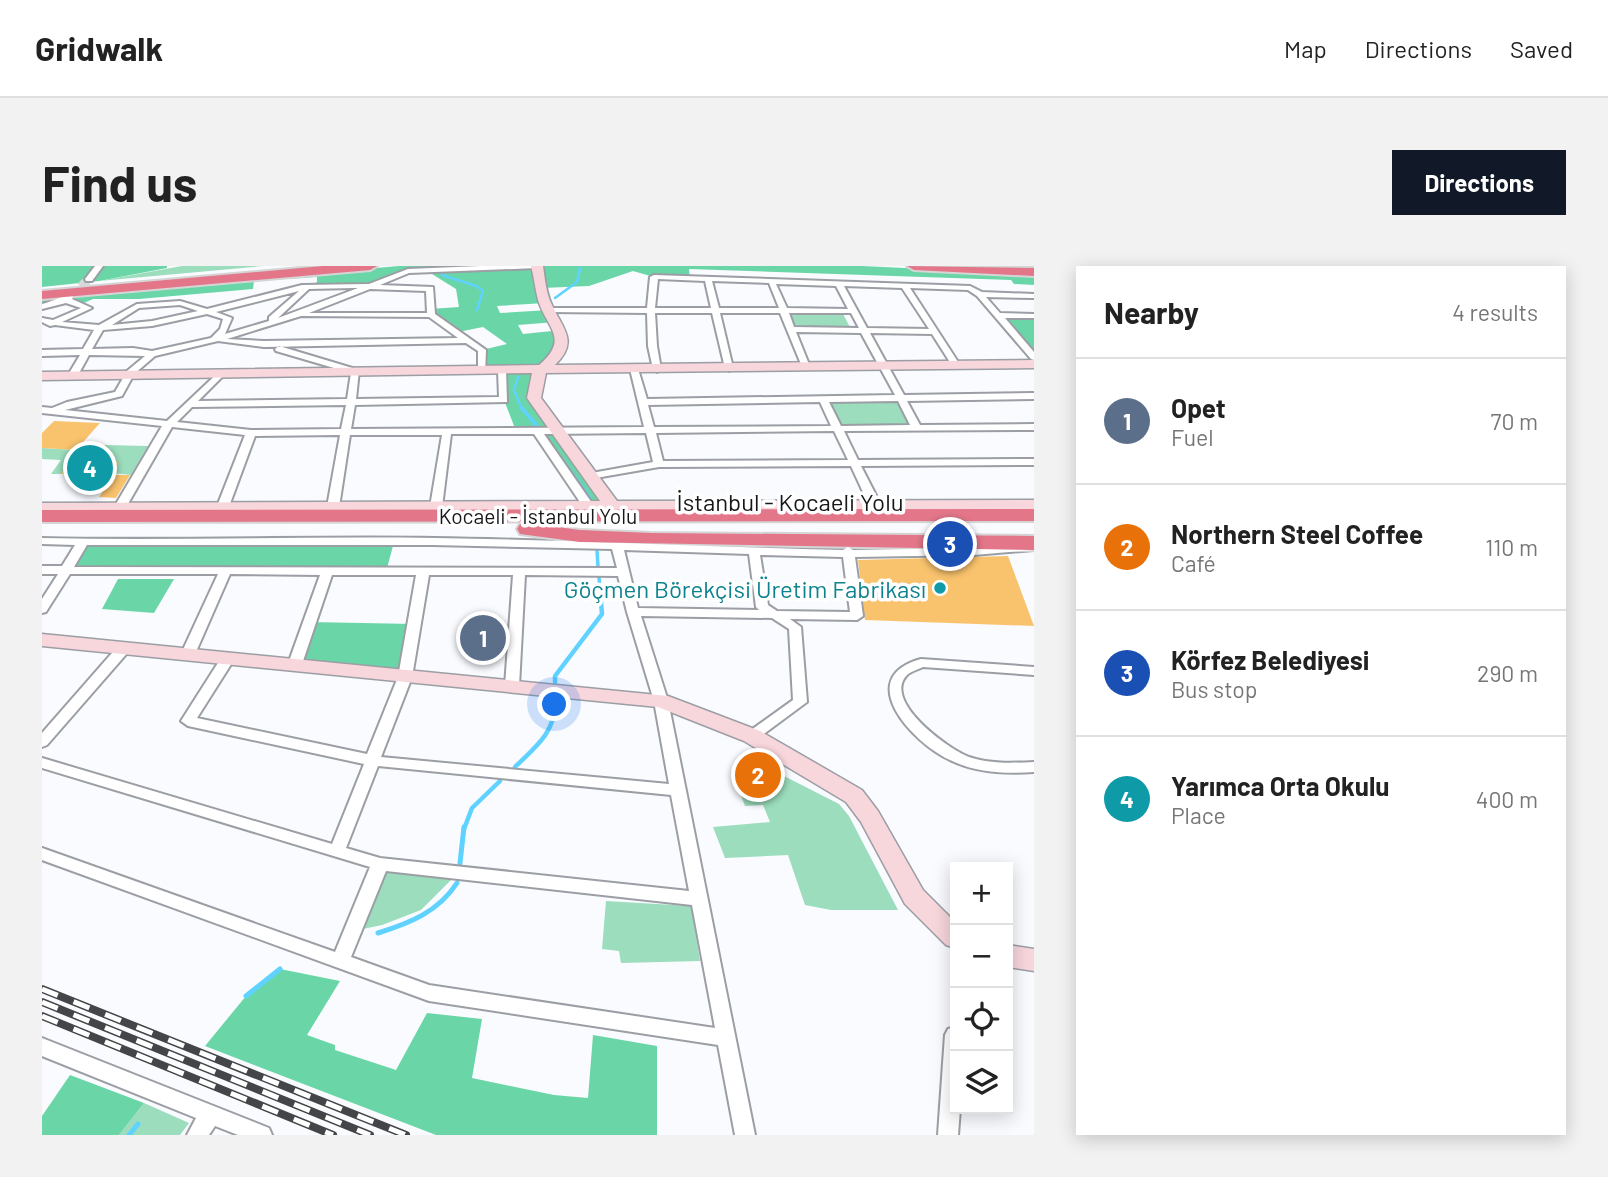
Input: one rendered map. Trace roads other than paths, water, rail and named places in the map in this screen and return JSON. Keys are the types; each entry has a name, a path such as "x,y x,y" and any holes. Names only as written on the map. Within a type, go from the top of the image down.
{"highway":[{"path":"42,289 294,266"},
{"path":"42,295 370,266"},
{"path":"914,266 1034,270"},
{"path":"1009,266 1034,270"},
{"path":"544,515 714,505"},
{"name":"Kocaeli - İstanbul Yolu","path":"42,516 1034,515"},
{"name":"İstanbul - Kocaeli Yolu","path":"42,527 1034,527"},
{"path":"516,527 580,536 1034,545"}],"main road":[{"path":"537,266 549,310 562,330 560,350 541,369 534,381 534,398 612,506"},
{"path":"42,376 1034,364"},
{"path":"42,508 1034,505"},
{"path":"42,640 661,701 752,736 854,796 870,817 914,897 950,933"},
{"path":"1013,957 1034,960"}],"street":[{"path":"89,279 99,266"},
{"path":"42,354 133,351 152,354 268,324 408,271 537,266"},
{"path":"657,369 652,347 650,310 654,277 970,288 980,294 1034,357"},
{"path":"708,279 729,368"},
{"path":"772,282 806,368"},
{"path":"839,284 917,428"},
{"path":"42,320 71,328 99,329 154,324 307,287 375,285 388,289 430,289 430,315"},
{"path":"905,286 956,365"},
{"path":"268,324 307,287"},
{"path":"980,294 1034,296"},
{"path":"42,307 69,298 88,308 42,328"},
{"path":"73,375 99,329 137,306 180,303 228,318 224,330 214,340"},
{"path":"549,310 853,312"},
{"path":"296,314 430,315 482,350 482,371"},
{"path":"998,315 1034,316"},
{"path":"790,329 936,332"},
{"path":"214,340 264,344 469,340"},
{"path":"264,344 356,372 333,508"},
{"path":"42,420 47,411 119,394 130,373 152,354"},
{"path":"634,369 659,464"},
{"path":"191,404 504,400 502,370"},
{"path":"119,509 168,425 221,373"},
{"path":"642,402 1034,396"},
{"path":"823,399 875,505"},
{"path":"47,411 251,433 1034,427"},
{"path":"537,430 588,506"},
{"path":"436,507 447,431"},
{"path":"222,509 251,433"},
{"path":"590,477 659,464 1034,462"},
{"path":"42,541 617,545 754,551 969,551 1034,545"},
{"path":"42,609 83,542"},
{"path":"617,545 633,612 661,701 680,790 724,1038 745,1135"},
{"path":"752,736 800,702 795,627 762,607 754,551"},
{"path":"633,612 856,616 848,551"},
{"path":"42,570 623,572"},
{"path":"188,654 225,571"},
{"path":"295,664 327,571"},
{"path":"337,851 405,677 423,572"},
{"path":"512,687 519,573"},
{"path":"42,742 124,648"},
{"path":"228,658 188,721 374,761 680,790"},
{"path":"1034,671 921,663 906,667 898,676 895,687 905,715 916,730 932,744 955,757 980,765 1011,769 1034,767"},
{"path":"42,763 380,864 699,899"},
{"path":"42,854 429,993 724,1038"},
{"path":"341,960 380,864"},
{"path":"42,1047 261,1135"},
{"path":"948,1135 954,1051"},
{"path":"197,1135 211,1114"}],"waterway":[{"path":"555,298 577,282 580,268"},
{"path":"441,271 442,275 476,286 483,291 477,310"},
{"path":"518,377 514,390 521,407"},
{"path":"521,407 537,426"},
{"path":"562,459 590,498"},
{"path":"597,550 598,567"},
{"path":"599,577 600,592"},
{"path":"555,682 555,676 602,614 600,590"},
{"path":"515,767 548,731 555,703"},
{"path":"464,829 472,808 500,781"},
{"path":"460,863 464,827"},
{"path":"378,933 432,909 457,883"},
{"path":"246,996 280,969"},
{"path":"129,1135 138,1124"}],"tunnel":[{"path":"71,296 89,279"}],"railway":[{"path":"42,989 406,1135"},
{"path":"42,1002 370,1135"},
{"path":"42,1016 333,1135"}],"place":[{"name":"Yarımca Orta Okulu","path":"90,468"},
{"name":"Körfez Belediyesi","path":"950,544"},
{"name":"Göçmen Börekçisi Üretim Fabrikası","path":"940,588"},
{"name":"Opet","path":"483,638"},
{"name":"Northern Steel Coffee","path":"758,775"}]}
